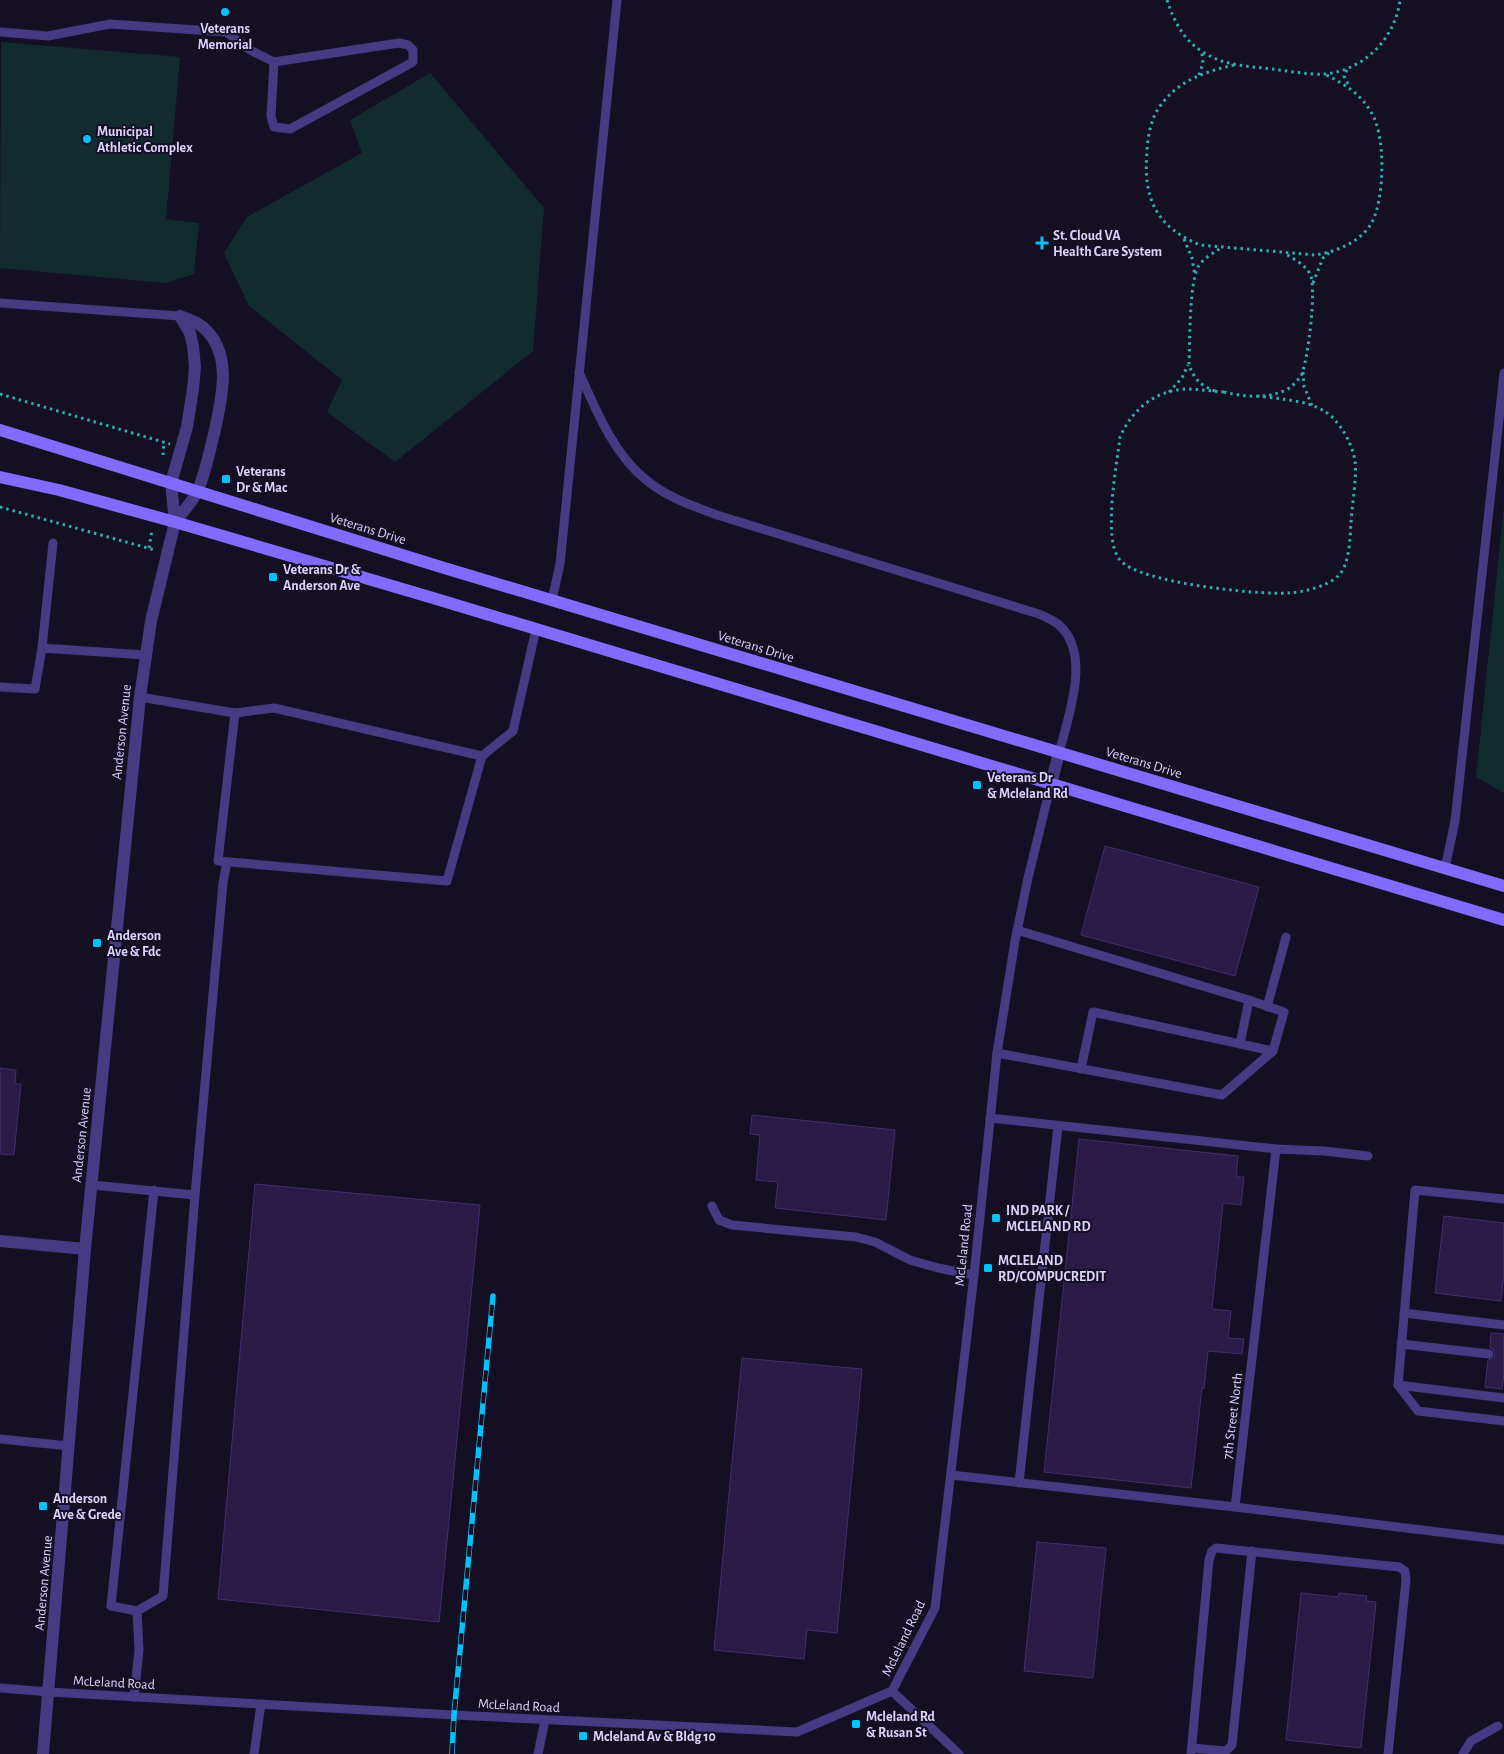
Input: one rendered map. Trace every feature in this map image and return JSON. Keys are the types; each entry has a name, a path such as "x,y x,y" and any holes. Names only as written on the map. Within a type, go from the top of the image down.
{"main road":[{"name":"Veterans Drive","path":"0,430 552,600 1504,886"},
{"path":"0,477 59,490 176,522 1504,920"}],"street":[{"name":"Anderson Avenue","path":"176,522 171,483 190,410 195,367 190,333 180,316"},
{"name":"Anderson Avenue","path":"43,1754 85,1249 145,655 151,621 176,522 198,491 219,412 223,380 219,351 213,338 203,327 180,316"},
{"path":"1051,784 1059,753"},
{"path":"0,1241 85,1249"}],"lane":[{"path":"552,600 560,564 617,0"},
{"path":"0,32 48,36 110,24 226,32 250,50 274,62 399,43 408,45 413,50 412,62 290,129 274,127 271,116 274,62"},
{"path":"0,303 180,316"},
{"path":"580,372 597,412 624,456 646,480 679,500 717,515 1038,614 1058,625 1070,639 1075,657 1076,678 1059,753"},
{"path":"1446,868 1455,821 1504,373"},
{"path":"0,688 35,689 42,648 54,543"},
{"path":"235,713 218,861 447,881 482,756 513,732 536,629"},
{"path":"42,648 145,655"},
{"path":"140,697 235,713 274,708 482,756"},
{"name":"McLeland Road","path":"0,1688 545,1720 797,1732 892,1691 935,1608 998,1053 1017,930 1051,784"},
{"path":"154,1190 111,1606 137,1611 163,1596 195,1194 223,883 227,862"},
{"path":"998,1053 1222,1095 1273,1051 1284,1012 1017,930"},
{"path":"1267,1007 1286,937"},
{"path":"1240,1044 1249,1000"},
{"path":"1081,1069 1092,1012 1273,1051"},
{"path":"990,1118 1276,1149 1324,1151 1368,1156"},
{"path":"1019,1483 1058,1126"},
{"name":"7th Street North","path":"1235,1507 1276,1149"},
{"path":"92,1186 195,1194"},
{"path":"1504,1199 1415,1190 1398,1385 1418,1411 1504,1421"},
{"path":"712,1206 719,1220 732,1225 856,1238 875,1242 910,1260 974,1275"},
{"path":"1404,1313 1504,1324"},
{"path":"1401,1344 1489,1354"},
{"path":"1398,1385 1504,1398"},
{"path":"0,1439 69,1446"},
{"path":"951,1475 1504,1540"},
{"path":"1252,1551 1232,1745 1226,1751 1191,1751 1209,1560 1216,1548 1252,1551 1399,1567 1405,1570 1406,1580 1388,1754"},
{"path":"134,1697 140,1650 137,1611"},
{"path":"892,1691 959,1754"},
{"path":"254,1754 261,1704"},
{"path":"538,1754 545,1720"},
{"path":"1463,1754 1471,1741 1498,1726"}],"path":[{"path":"1168,0 1174,21 1188,39 1202,52 1218,60 1234,65 1324,74 1348,69 1360,63 1384,41 1392,28 1399,10 1400,0"},
{"path":"1199,75 1203,63 1202,52"},
{"path":"1234,65 1199,75 1176,89 1163,101 1152,121 1148,140 1145,169 1146,185 1151,200 1159,215 1170,228 1183,238 1200,245 1315,255 1345,246 1370,225 1377,210 1380,191 1382,146 1379,129 1372,113 1363,100 1350,88 1324,74"},
{"path":"1348,69 1344,76 1350,88"},
{"path":"1183,238 1192,258 1195,278"},
{"path":"1222,247 1206,257 1198,266 1195,278 1189,365 1193,376 1202,386 1224,392"},
{"path":"1258,396 1277,394 1291,386 1301,377 1303,369 1313,284 1310,274 1284,252"},
{"path":"1313,284 1323,258 1330,252"},
{"path":"1168,393 1182,378 1189,365"},
{"path":"1303,369 1304,386 1312,406"},
{"path":"1184,389 1224,392 1312,406 1325,411 1346,435 1356,462 1349,550 1339,576 1325,584 1310,589 1290,593 1262,593 1213,587 1148,575 1120,560 1112,545 1110,527 1120,438 1126,425 1136,411 1151,400 1168,393 1184,389"},
{"path":"0,394 181,448"},
{"path":"0,507 168,553"}],"green space":[{"name":"Municipal Athletic Complex","path":"1,42 180,57 166,219 199,223 194,274 166,283 0,268"},
{"path":"430,73 544,208 533,351 395,462 327,412 342,380 249,306 224,253 247,217 362,153 350,120"},
{"path":"1504,506 1504,793 1476,777"}],"building":[{"path":"1105,846 1259,887 1235,976 1081,935"},
{"path":"0,1068 16,1070 15,1084 21,1084 14,1155 0,1154"},
{"path":"752,1115 895,1130 886,1220 775,1208 778,1182 756,1180 760,1135 750,1134"},
{"path":"1079,1139 1238,1156 1236,1177 1244,1177 1241,1205 1223,1203 1212,1309 1231,1311 1228,1338 1244,1339 1242,1354 1208,1351 1191,1488 1044,1472"},
{"path":"255,1184 480,1205 439,1622 218,1599"},
{"path":"1444,1216 1504,1223 1504,1273 1501,1301 1435,1293"},
{"path":"1491,1333 1504,1334 1502,1389 1485,1387 1488,1360 1494,1358 1495,1354 1493,1349 1490,1348"},
{"path":"742,1358 862,1369 837,1633 807,1630 804,1659 714,1650"},
{"path":"1037,1542 1106,1548 1093,1678 1024,1671"},
{"path":"1301,1593 1338,1597 1339,1593 1367,1596 1366,1601 1376,1602 1361,1748 1286,1740"}],"railway":[{"path":"452,1754 493,1296"}],"place":[{"name":"Veterans Memorial","path":"225,12"},
{"name":"Municipal Athletic Complex","path":"87,139"},
{"name":"St. Cloud VA Health Care System","path":"1042,243"},
{"name":"Veterans Dr & Mac","path":"226,479"},
{"name":"Veterans Dr & Anderson Ave","path":"273,577"},
{"name":"Veterans Dr & Mcleland Rd","path":"977,785"},
{"name":"Anderson Ave & Fdc","path":"97,943"},
{"name":"IND PARK / MCLELAND RD","path":"996,1218"},
{"name":"MCLELAND RD/COMPUCREDIT","path":"988,1268"},
{"name":"Anderson Ave & Grede","path":"43,1506"},
{"name":"Mcleland Rd & Rusan St","path":"856,1724"},
{"name":"Mcleland Av & Bldg 10","path":"583,1736"}]}
